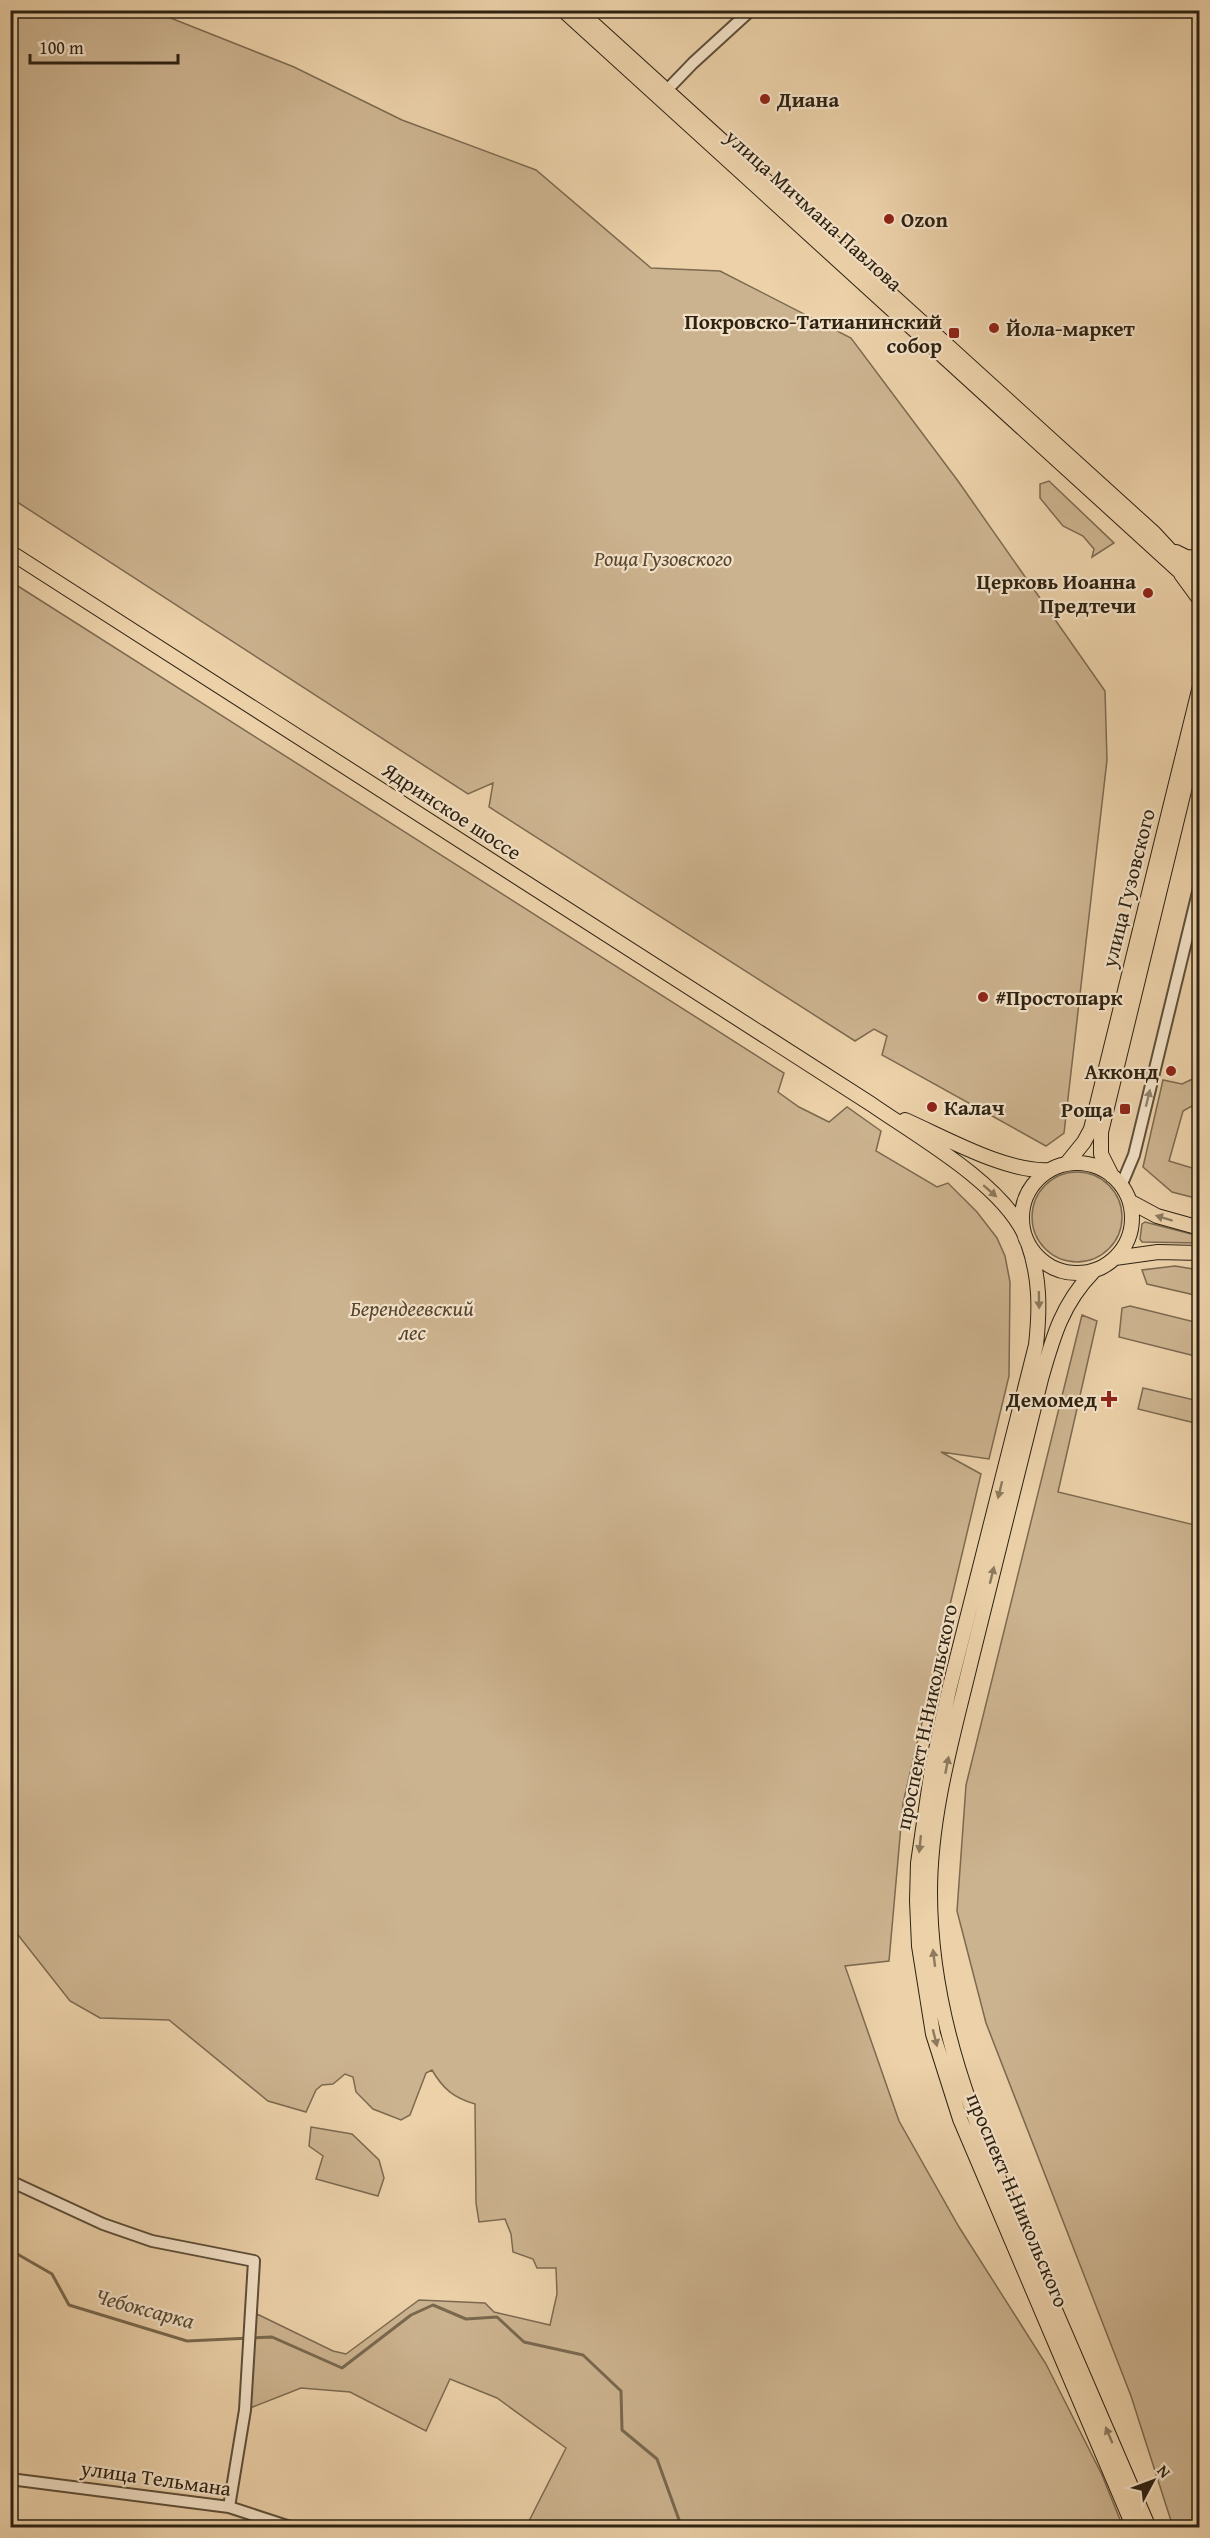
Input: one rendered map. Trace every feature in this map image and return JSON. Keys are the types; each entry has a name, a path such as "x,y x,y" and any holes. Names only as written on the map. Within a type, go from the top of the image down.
{"main road":[{"name":"улица Мичмана Павлова","path":"563,10 768,190 1151,537 1178,570 1199,582"},
{"name":"улица Мичмана Павлова","path":"578,10 662,95"},
{"name":"улица Мичмана Павлова","path":"1151,537 1170,547 1199,582"},
{"path":"1170,547 1186,556 1200,558"},
{"name":"Ядринское шоссе","path":"10,552 871,1104 979,1181 1012,1213 1026,1238"},
{"path":"1178,570 1200,600"},
{"name":"улица Гузовского","path":"1067,1163 1091,1129 1200,686"},
{"name":"улица Гузовского","path":"1117,1181 1101,1154 1101,1132 1200,725"},
{"name":"Ядринское шоссе","path":"871,1104 1015,1167 1036,1171 1049,1170"},
{"path":"1067,1163 1094,1165 1117,1181 1131,1202 1133,1213 1130,1236 1115,1258 1093,1272 1073,1275 1055,1269 1036,1253 1026,1238 1021,1211 1023,1202 1033,1185 1049,1170 1067,1163"},
{"path":"1131,1202 1157,1216 1200,1228"},
{"name":"проспект Н.Никольского","path":"1026,1238 1035,1262 1039,1290 1036,1345 949,1690 932,1768 918,1863 919,1946 933,2034 960,2119 1134,2528"},
{"path":"1115,1258 1158,1252 1200,1253"},
{"name":"проспект Н.Никольского","path":"1093,1272 1077,1289 1065,1307 1051,1343 1041,1379 951,1745 934,1829 930,1902 933,1956 942,2007 963,2088 993,2164 1149,2528"}],"street":[{"path":"662,95 751,10"},
{"path":"1117,1181 1134,1155 1200,884"},
{"path":"13,2184 103,2224 152,2241 254,2261 245,2410 229,2507"},
{"name":"улица Тельмана","path":"10,2479 229,2507 293,2528"}],"green space":[{"name":"Роща Гузовского","path":"10,11 153,11 294,67 402,120 536,170 651,268 720,271 851,338 958,481 1105,691 1107,760 1064,1133 1046,1146 882,1055 887,1036 874,1029 855,1041 489,807 493,783 468,794 11,498"},
{"path":"1049,481 1114,543 1092,557 1094,549 1083,536 1063,526 1040,498 1040,484"},
{"name":"Берендеевский лес","path":"10,581 784,1073 778,1092 799,1107 829,1122 847,1107 881,1131 876,1151 937,1187 948,1183 977,1212 997,1238 1005,1256 1010,1282 1009,1376 989,1459 941,1452 981,1474 903,1803 889,1961 845,1966 899,2121 959,2227 1046,2364 1102,2475 1123,2527 526,2527 566,2448 497,2398 450,2379 426,2431 350,2392 301,2388 245,2410 250,2323 257,2314 333,2351 346,2354 419,2300 485,2303 494,2312 550,2325 557,2294 556,2268 537,2268 533,2259 513,2252 511,2234 505,2219 479,2222 476,2203 475,2104 450,2092 432,2070 426,2073 410,2115 401,2120 373,2109 356,2092 353,2077 345,2074 333,2084 322,2085 316,2090 306,2112 268,2101 169,2020 100,2018 70,2001 11,1926"},
{"path":"1199,1076 1199,1102 1183,1111 1169,1161 1199,1170 1199,1199 1172,1192 1143,1167 1163,1080 1182,1084"},
{"path":"1068,1172 1086,1172 1102,1179 1115,1192 1122,1208 1122,1226 1115,1242 1102,1255 1086,1262 1068,1262 1052,1255 1039,1242 1032,1226 1032,1208 1039,1192 1052,1179"},
{"path":"1145,1222 1199,1236 1199,1243 1142,1242 1140,1239 1142,1224"},
{"path":"1175,1266 1199,1270 1199,1296 1147,1284 1142,1270"},
{"path":"1130,1306 1199,1323 1199,1357 1119,1337 1122,1308"},
{"path":"1082,1315 1097,1321 1058,1492 1199,1526 1199,2527 1173,2527 1131,2396 986,2023 957,1911 966,1785"},
{"path":"1143,1388 1199,1401 1199,1424 1138,1409"},
{"path":"311,2127 352,2134 379,2160 384,2178 378,2196 316,2179 323,2156 309,2146"}],"waterway":[{"name":"Чебоксарка","path":"10,2252 12,2251 52,2274 69,2305 187,2341 272,2337 342,2368 411,2315 433,2305 466,2319 497,2317 524,2342 583,2355 621,2391 622,2430 657,2459 682,2528"}],"place":[{"name":"Диана","path":"765,99"},
{"name":"Ozon","path":"889,219"},
{"name":"Йола-маркет","path":"994,328"},
{"name":"Покровско-Татианинский собор","path":"954,333"},
{"name":"Церковь Иоанна Предтечи","path":"1148,593"},
{"name":"#Простопарк","path":"983,997"},
{"name":"Акконд","path":"1171,1071"},
{"name":"Калач","path":"932,1107"},
{"name":"Роща","path":"1125,1109"},
{"name":"Демомед","path":"1109,1399"}]}
